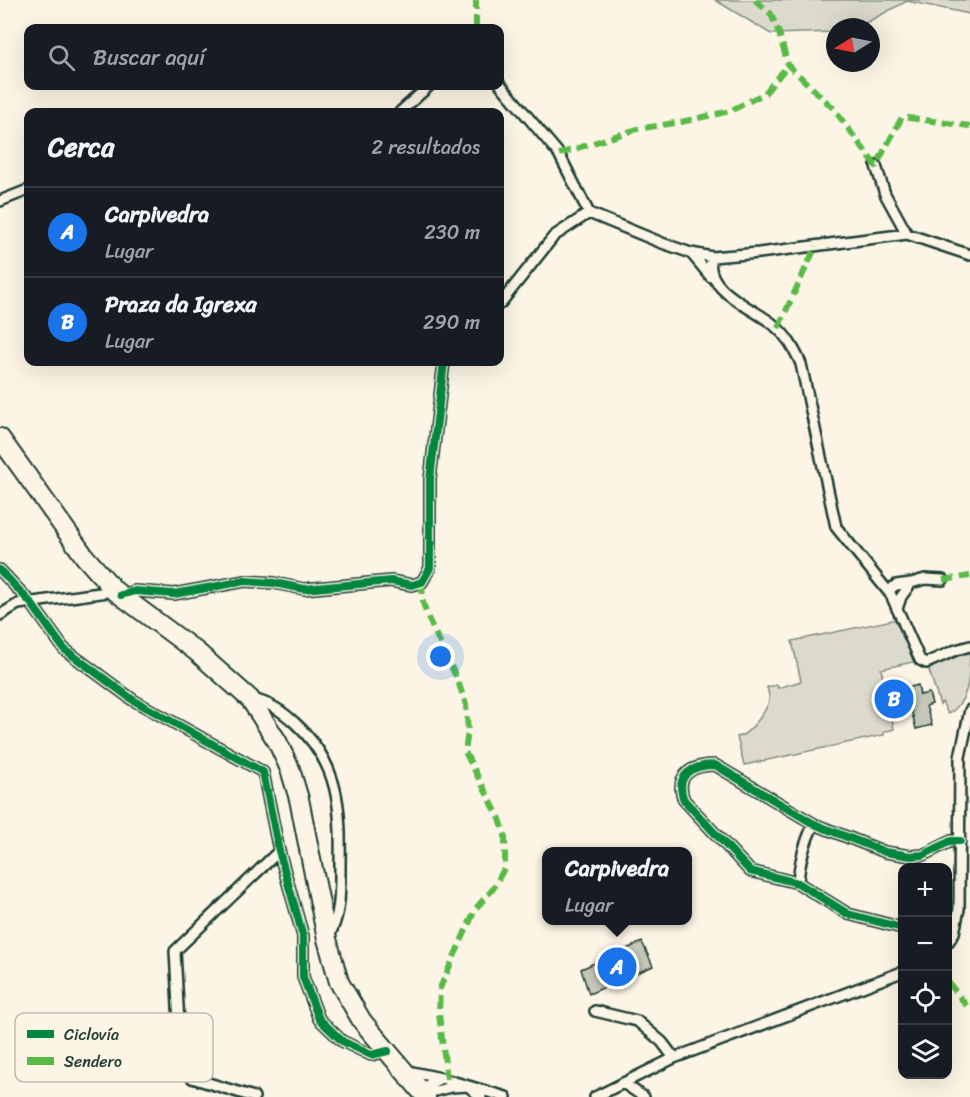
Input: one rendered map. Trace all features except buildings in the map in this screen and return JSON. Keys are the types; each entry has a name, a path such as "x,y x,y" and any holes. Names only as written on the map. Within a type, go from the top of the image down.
{"highway":[{"path":"0,438 85,557 118,593 197,652 250,699 277,741 293,779 327,939 339,982 362,1021 423,1094"}],"street":[{"path":"504,89 559,154 589,213 691,253 712,257 759,254 906,234 970,255"},
{"path":"404,108 425,90"},
{"path":"876,166 885,194 906,234"},
{"path":"0,201 24,192"},
{"path":"504,299 554,236 589,213"},
{"path":"691,253 729,295 775,325 788,338 796,352 801,363 836,527 888,591 923,663 970,646"},
{"path":"712,257 711,274 717,284"},
{"path":"0,615 18,604 135,591 174,594 244,581 274,583 304,589 391,581 412,585 422,582 430,568 430,478 444,366"},
{"path":"0,570 31,603 64,650 133,700 263,772 279,851 303,936 303,978 319,1019 342,1041 371,1055 388,1051"},
{"path":"888,591 896,585 925,579 943,580"},
{"path":"897,609 901,597 911,583"},
{"path":"250,699 268,702 286,715 306,733 326,759 336,794 341,834 339,900 335,927 327,939"},
{"path":"952,936 959,909 960,757 970,710"},
{"path":"898,927 848,914 798,883 750,871 684,800 680,790 685,775 693,768 715,765 814,824 898,855 924,855 951,842 960,841"},
{"path":"798,883 802,861 814,824"},
{"path":"178,1013 175,951 279,851"},
{"path":"595,1097 674,1058 898,974"},
{"path":"595,1011 637,1021 662,1042 674,1058"},
{"path":"403,1070 441,1078 506,1097"},
{"path":"423,1094 441,1078"},
{"path":"205,1082 254,1097"},
{"path":"623,1083 644,1097"},
{"path":"451,1097 454,1092 468,1086"},
{"path":"423,1094 452,1087 468,1086 481,1097"}],"shaded area":[{"path":"715,0 970,0 970,14 907,1 875,18 826,18 826,32 771,34"},
{"path":"897,619 917,661 881,669 894,729 884,732 884,735 744,765 737,737 756,723 767,706 769,694 767,687 777,685 778,688 801,681 792,641"},
{"path":"970,647 969,677 965,695 955,709 948,714 942,702 940,705 929,670 946,658"}],"marked path":[{"path":"476,0 476,24"},
{"path":"755,0 771,14 788,65 833,108 876,166 902,117 970,126"},
{"path":"559,154 637,129 730,111 765,93 788,65"},
{"path":"778,328 816,246"},
{"path":"943,580 970,576"},
{"path":"422,582 423,603 428,618 458,681 466,705 468,731 465,752 500,819 505,835 505,867 493,889 476,908 440,988 439,1014 447,1079"},
{"path":"952,987 970,1010"}],"cycle path":[{"path":"121,595 135,591 174,594 245,581 274,583 304,589 391,581 412,585 422,582 430,568 430,479 444,366"},
{"path":"0,570 31,603 64,649 133,700 263,772 279,851 303,936 303,977 319,1019 342,1041 371,1055 388,1051"},
{"path":"898,927 848,914 798,883 750,871 684,800 681,784 683,778 692,769 715,765 814,824 885,852 911,856 923,855 951,841 960,841"}],"place":[{"name":"Praza da Igrexa","path":"894,699"},
{"name":"Carpivedra","path":"617,967"}]}
